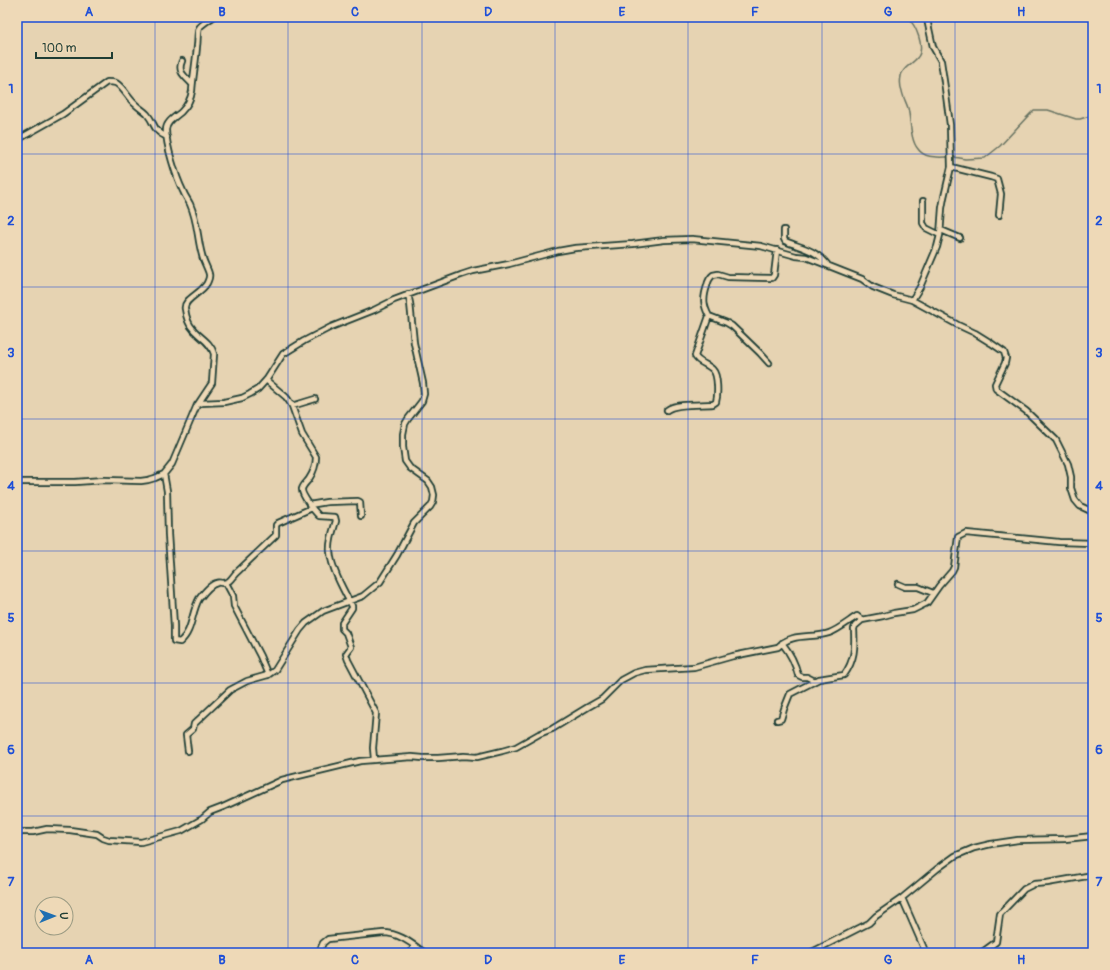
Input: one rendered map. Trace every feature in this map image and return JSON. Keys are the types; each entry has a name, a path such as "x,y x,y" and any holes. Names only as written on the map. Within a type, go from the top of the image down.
{"street":[{"path":"17,483 104,480 141,481 155,478 164,474 172,464 197,405 212,383 213,349 189,325 185,308 188,300 205,286 209,278 209,274 201,253 195,218 173,163 167,140 167,126 169,122 182,111 191,98 198,30 200,26 213,17"},
{"path":"912,300 929,268 937,246 940,235 944,197 951,167 950,125 945,88 940,61 933,47 927,17"},
{"path":"182,61 180,67 181,71 192,84"},
{"path":"17,140 63,114 107,82 117,84 134,103 145,112 156,130 160,134 167,137"},
{"path":"951,167 996,179 1001,194 999,215"},
{"path":"923,201 924,226 940,235"},
{"path":"784,230 784,241 811,250 828,266"},
{"path":"940,230 960,238"},
{"path":"197,405 201,403 224,402 242,398 258,389 266,380 283,354 331,327 374,310 408,294 473,271 575,248 633,244 664,240 692,239 761,246 812,260 862,279 873,287 892,295 912,300 958,326 975,333 1004,352 1006,358 1005,363 995,384 996,389 1026,411 1056,440 1068,464 1071,477 1071,488 1075,500 1080,506 1093,512"},
{"path":"667,410 677,406 709,405 716,402 716,373 713,369 698,360 695,356 709,316 704,297 711,275 772,278 774,275 776,250"},
{"path":"188,751 186,734 193,729 194,724 230,690 247,681 268,675 275,670 306,623 323,611 363,596 380,582 397,555 414,523 433,502 434,495 432,487 428,481 410,468 405,461 403,447 405,424 422,401 424,394 414,343 408,294"},
{"path":"709,316 732,326 769,363"},
{"path":"266,380 286,397 292,406 302,434 316,457 313,471 302,492 310,506 319,516 336,518 330,551 336,573 352,606 342,623 342,629 346,633 351,647 346,654 348,660 376,713 373,748 374,759"},
{"path":"292,406 315,399"},
{"path":"164,474 167,491 174,641 180,642 186,635 192,622 198,600 205,591 216,583 229,582 234,574 276,535 276,525 278,523 310,506 327,502 358,501 360,502 361,516"},
{"path":"777,720 781,719 790,694 815,681 842,676 845,674 855,651 855,626 862,620 913,610 927,603 954,567 958,536 966,533 1059,542 1093,543"},
{"path":"226,583 233,596 234,606 260,656 268,675"},
{"path":"898,584 906,587 918,587 934,593"},
{"path":"17,832 33,832 47,829 70,830 97,834 109,840 141,842 181,831 202,819 210,812 230,805 282,780 355,762 374,759 412,757 477,757 492,754 516,747 539,734 552,729 588,706 602,699 621,680 634,673 644,670 694,667 733,656 778,647 790,639 830,633 857,616 862,620"},
{"path":"782,643 790,653 798,675 815,681"},
{"path":"810,953 869,923 876,916 902,898 955,856 974,848 1018,840 1065,839 1093,836"},
{"path":"981,953 996,942 1000,914 1024,889 1034,884 1047,884 1093,874"},
{"path":"902,898 926,953"},
{"path":"316,953 319,952 323,943 328,939 390,933 401,937 425,953"},
{"path":"411,953 414,946"}],"waterway":[{"path":"907,17 914,25 920,43 920,54 905,68 900,80 901,89 908,108 913,140 918,149 928,156 949,157"},
{"path":"953,157 965,159 985,158 1000,146 1034,110 1048,110 1076,119 1093,115"}]}
